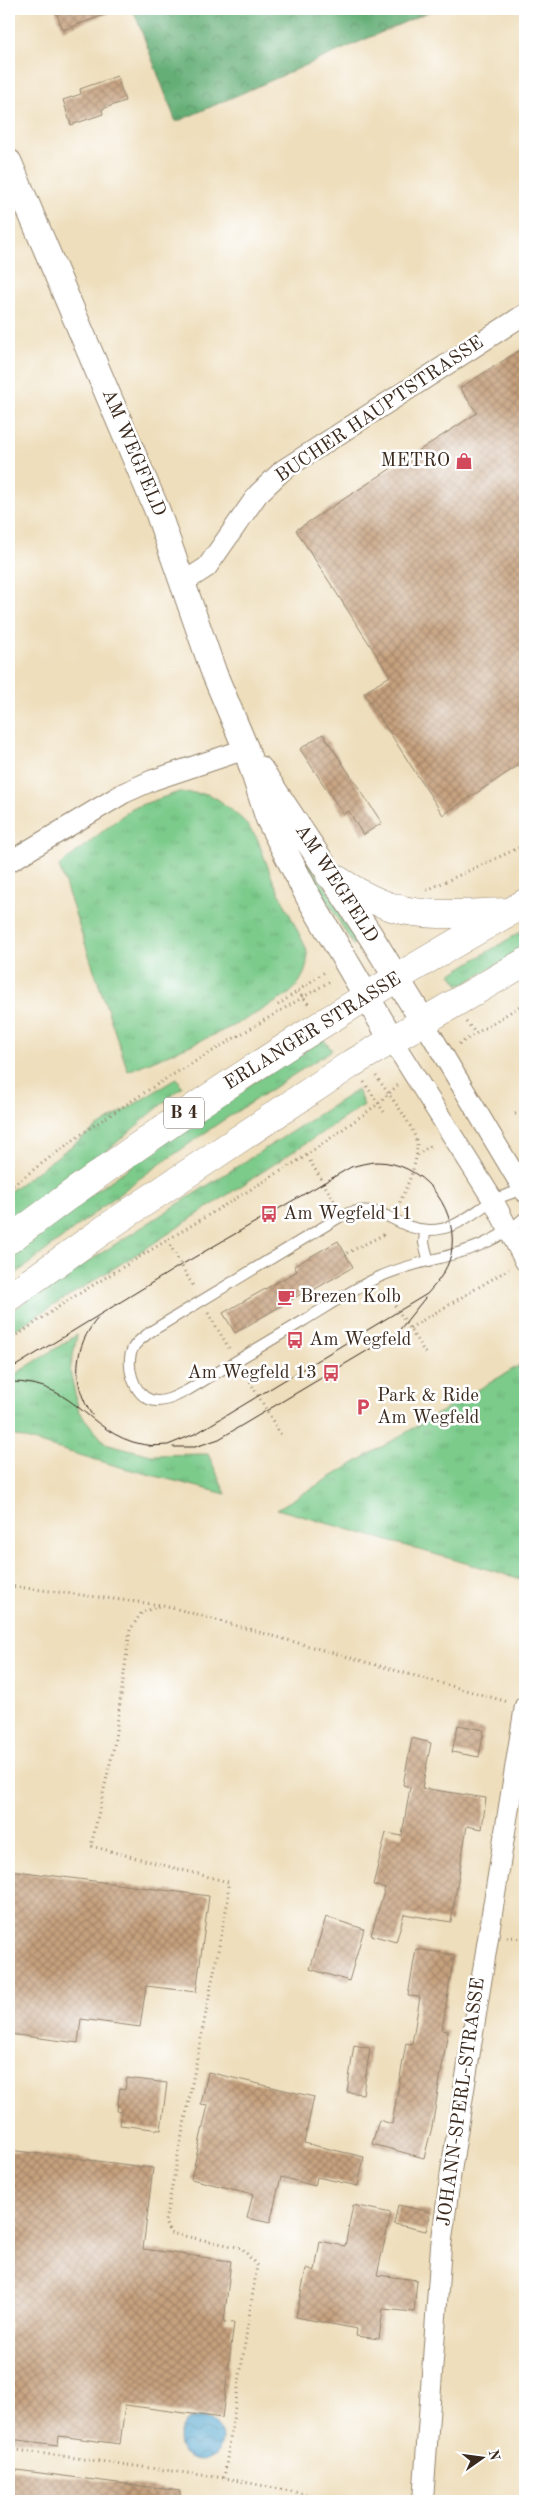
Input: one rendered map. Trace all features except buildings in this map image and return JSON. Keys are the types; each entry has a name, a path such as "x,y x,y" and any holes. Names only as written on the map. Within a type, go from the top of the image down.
{"main road":[{"name":"B 4","path":"330,875 370,898 395,908 418,912 443,913 518,907"},
{"name":"ERLANGER STRASSE","path":"9,1240 99,1172 206,1098 367,996 518,907"},
{"name":"B 4","path":"9,1296 351,1064 525,962"}],"street":[{"name":"AM WEGFELD","path":"9,162 140,468 184,582 214,673 246,749 268,818 308,898 367,996"},
{"name":"BUCHER HAUPTSTRASSE","path":"184,582 207,567 258,494 283,470 525,314"},
{"name":"AM WEGFELD","path":"246,749 330,875 423,1022"},
{"path":"9,862 124,793 154,780 246,749"},
{"path":"367,996 392,1040 493,1200 525,1261"},
{"path":"423,1022 524,1190"},
{"name":"JOHANN-SPERL-STRASSE","path":"423,2501 441,2246 525,1706"}],"lane":[{"path":"524,1190 493,1200 459,1223 425,1230 374,1210 356,1209 343,1215 150,1332 132,1349 130,1361 131,1374 142,1394 151,1400 171,1398 355,1289 399,1269 486,1245 510,1231 525,1217"},
{"path":"425,1230 424,1243 429,1262"}],"path":[{"path":"424,894 430,887 525,845"},
{"path":"278,1005 327,970"},
{"path":"298,990 314,1012"},
{"path":"9,1188 132,1101 304,998"},
{"path":"476,1033 525,1003"},
{"path":"364,1082 386,1115"},
{"path":"9,1341 67,1301 148,1253 158,1244 304,1157 389,1095 413,1132 417,1144 416,1155 430,1146"},
{"path":"515,1114 525,1112"},
{"path":"310,1161 343,1215"},
{"path":"170,1245 200,1300 282,1437"},
{"path":"410,1328 525,1261"},
{"path":"387,1293 426,1353"},
{"path":"9,1586 163,1605 525,1706"},
{"path":"163,1605 142,1612 130,1630 114,1746 91,1846 228,1882 228,1900 165,2222 170,2233 242,2248 257,2266 224,2478"},
{"path":"9,2449 224,2478 340,2501"}],"green space":[{"path":"133,9 435,9 176,122"},
{"path":"179,792 207,794 219,800 243,820 257,838 272,878 306,948 307,965 297,985 281,999 216,1034 128,1071 59,866 132,808"},
{"path":"309,862 361,940 353,945 306,865"},
{"path":"525,929 525,948 464,984 459,985 451,974"},
{"path":"323,1039 332,1050 219,1123 136,1181 9,1279 9,1253 209,1111"},
{"path":"177,1078 182,1087 94,1162 9,1225 9,1192 96,1128"},
{"path":"357,1090 364,1105 148,1247 9,1333 9,1312"},
{"path":"77,1335 70,1371 79,1412 105,1443 151,1455 208,1454 226,1494 120,1467 9,1434 9,1378"},
{"path":"525,1362 525,1580 277,1509"}],"water":[{"path":"200,2417 212,2421 218,2427 222,2439 218,2451 212,2457 200,2461 188,2457 182,2451 178,2439 182,2427 188,2421"}],"tram line":[{"path":"9,1370 181,1265 351,1167 374,1162 393,1164 408,1169 432,1189 442,1202 448,1216 452,1231 452,1247 444,1272 427,1294 197,1433 168,1445 149,1446"},
{"path":"173,1447 195,1447 219,1439 397,1333 425,1298"},
{"path":"92,1415 81,1391 78,1365 84,1341 98,1318"},
{"path":"9,1382 33,1384 52,1391 69,1400 114,1434 133,1442 155,1446"}],"place":[{"name":"METRO","path":"464,461"},
{"name":"Am Wegfeld 11","path":"269,1214"},
{"name":"Brezen Kolb","path":"286,1297"},
{"name":"Am Wegfeld","path":"295,1340"},
{"name":"Am Wegfeld 13","path":"331,1373"},
{"name":"Park & Ride Am Wegfeld","path":"363,1407"}]}
